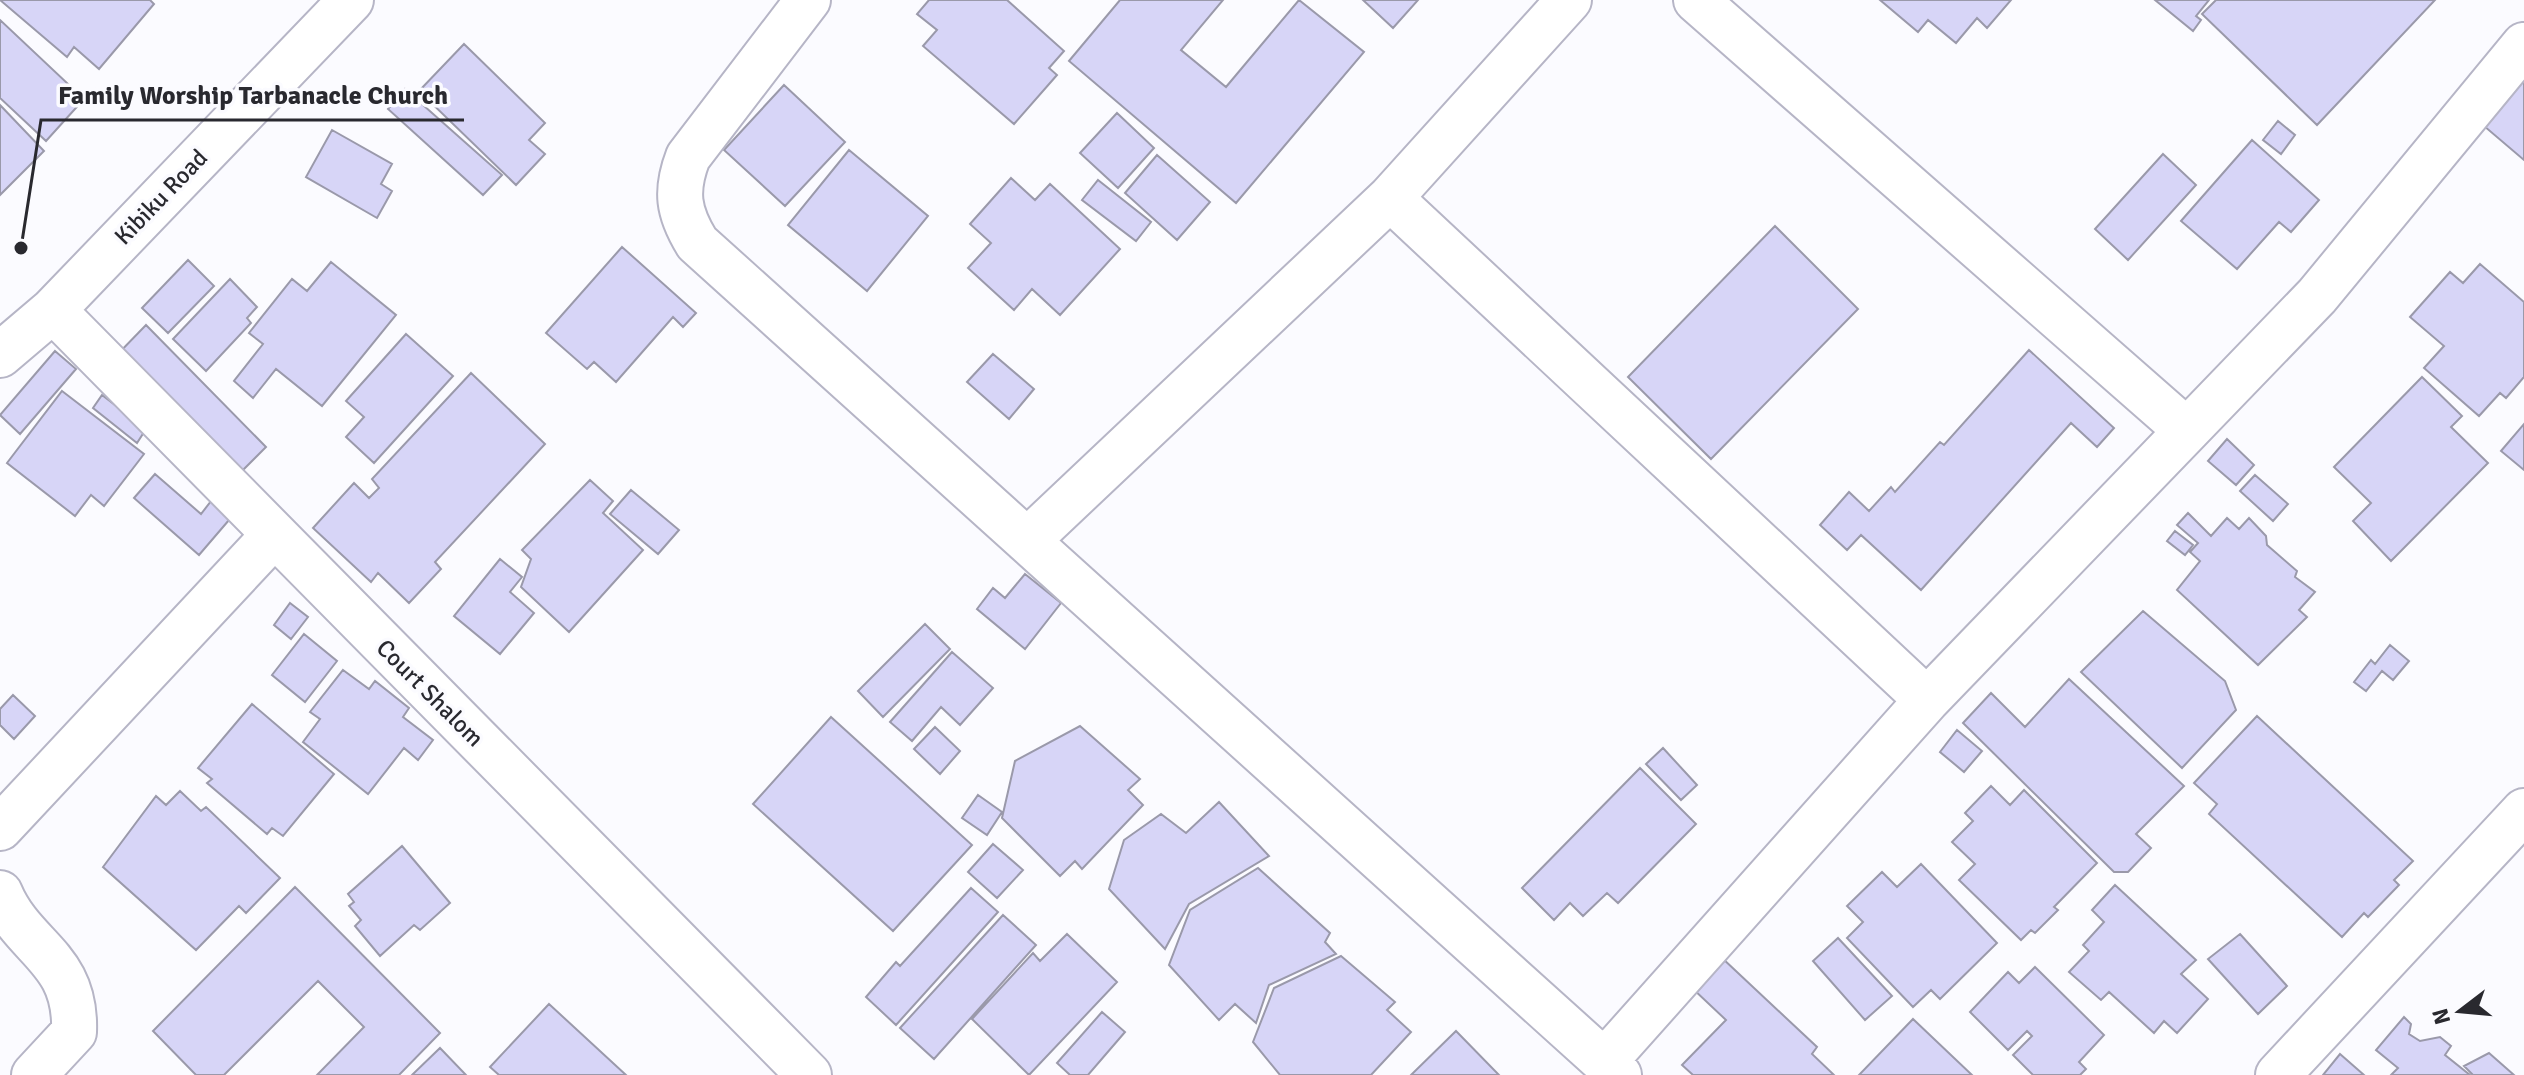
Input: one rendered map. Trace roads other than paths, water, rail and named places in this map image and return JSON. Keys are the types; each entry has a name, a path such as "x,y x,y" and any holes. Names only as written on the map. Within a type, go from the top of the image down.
{"street":[{"name":"Kibiku Road","path":"0,355 53,310 351,0"},
{"path":"808,0 688,157 678,184 681,217 697,243 1612,1068 1927,700 2317,296 2524,45"},
{"path":"1027,541 1390,198 1569,0"},
{"path":"1696,0 2186,430"},
{"path":"1390,198 1927,700"},
{"name":"Court Shalom","path":"53,310 803,1073"},
{"path":"0,828 274,535"},
{"path":"2278,1075 2524,811"},
{"path":"0,893 64,976 75,1003 74,1032 34,1075"}],"place":[{"name":"Family Worship Tarbanacle Church","path":"21,248"}]}
